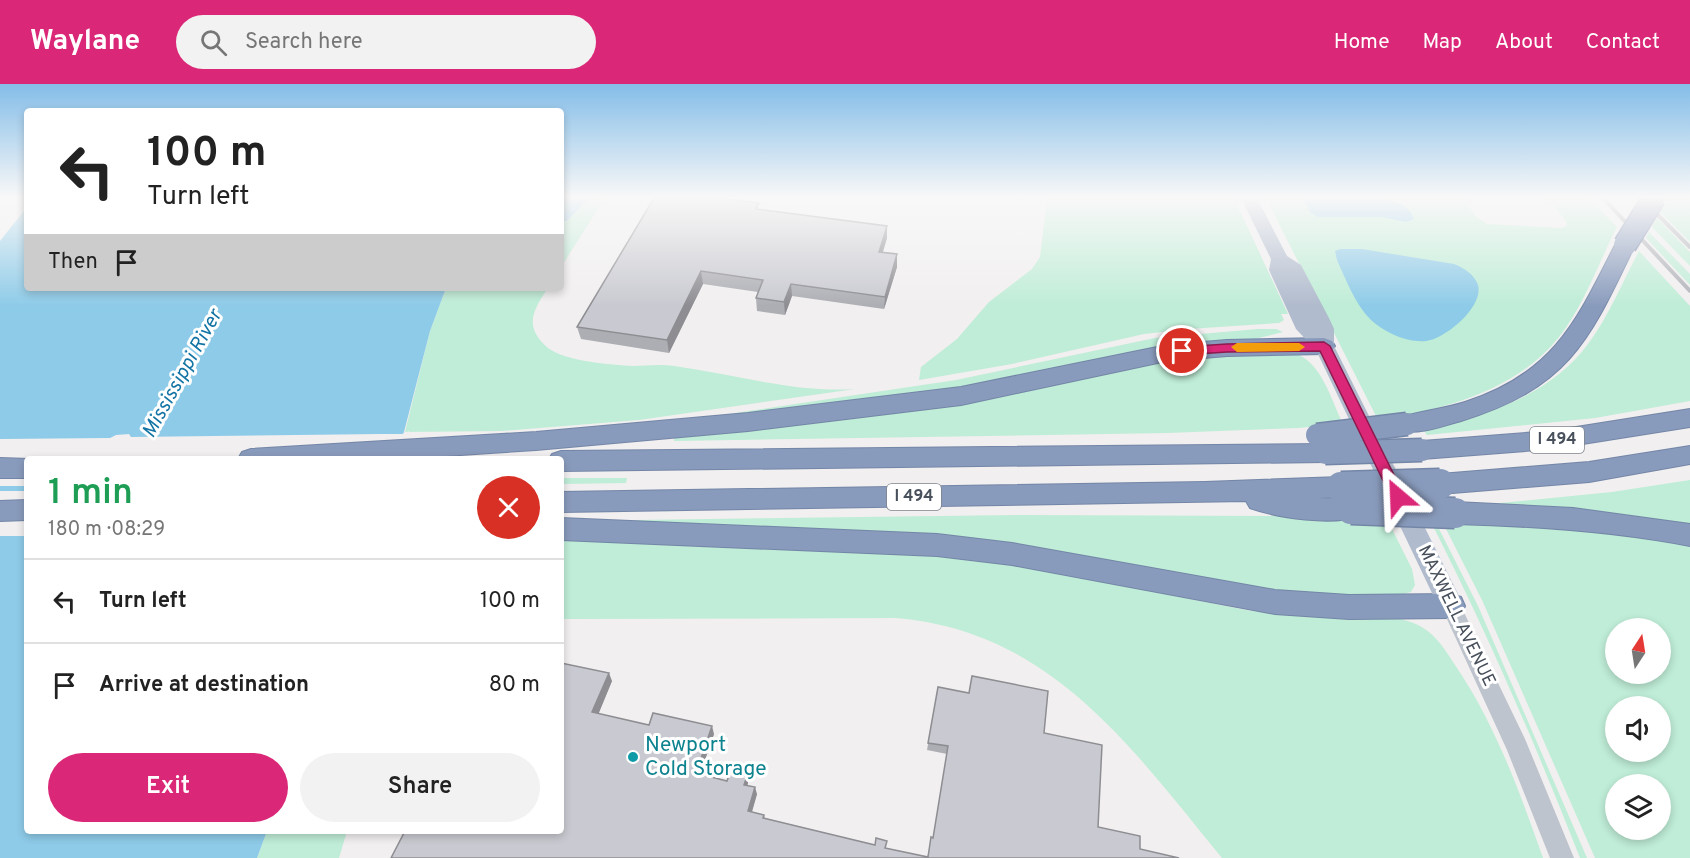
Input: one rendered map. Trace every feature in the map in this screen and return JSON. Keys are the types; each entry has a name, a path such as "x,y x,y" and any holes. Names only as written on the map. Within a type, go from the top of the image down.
{"highway":[{"path":"1621,253 1629,234"},
{"path":"1321,444 1448,416 1486,403 1520,387 1547,368 1578,334 1632,234"},
{"path":"295,456 634,433 933,401 1022,385 1167,353 1227,348 1324,346"},
{"name":"I 494","path":"564,460 881,457 1321,444 1422,450 1551,440 1690,418"},
{"name":"I 494","path":"564,502 1205,492 1302,508 1346,498 1440,484 1579,473 1690,455"},
{"path":"0,468 24,468"},
{"path":"1346,498 1455,513 1575,518 1642,526 1690,535"},
{"path":"0,510 24,510"},
{"path":"564,529 937,544 1012,554 1275,602 1349,607 1451,606"}],"main road":[{"name":"MAXWELL AVENUE","path":"1268,234 1280,259 1278,270 1306,329 1324,346 1451,606"}],"street":[{"name":"MAXWELL AVENUE","path":"1451,606 1517,747 1563,858"}],"green space":[{"path":"564,234 582,234 564,262"},
{"path":"1043,234 1251,234 1288,314 1281,314 1284,320 1279,323 1144,334 1012,364 919,380 921,367 957,339 989,302 1032,269 1040,257"},
{"path":"1284,234 1614,234 1576,312 1559,337 1542,356 1522,371 1477,395 1452,404 1378,420"},
{"path":"1648,234 1651,234 1690,274 1690,285 1646,238"},
{"path":"1659,234 1673,234 1690,252 1690,266"},
{"path":"1682,234 1690,234 1690,242"},
{"path":"1639,251 1690,306 1690,401 1595,418 1427,435 1423,429 1492,411 1535,391 1555,378 1588,344 1603,322"},
{"path":"445,291 546,291 533,318 535,333 548,348 565,356 633,366 674,366 787,386 855,389 639,420 501,431 405,432 430,331"},
{"path":"1276,329 1283,332 1251,340 1184,344 1141,350 1022,377 905,397 702,418 956,380 1155,338"},
{"path":"1294,353 1304,358 1319,373 1343,424 1167,433 674,441 674,435 968,402 1028,391 1154,362 1197,356"},
{"path":"564,478 627,478 626,483 564,484"},
{"path":"1690,480 1690,529 1490,504 1612,492"},
{"path":"1019,515 1293,516 1387,519 1412,569 1415,585 1411,592 1400,595 1315,596 634,525 634,520"},
{"path":"1430,520 1435,521 1478,606 1587,858 1580,858 1509,687"},
{"path":"1484,520 1690,542 1690,858 1595,858 1482,600 1442,521"},
{"path":"564,536 881,549 1018,565 1251,611 1395,618 1408,621 1425,629 1437,640 1471,690 1506,760 1543,858 1222,858 1119,736 1082,701 1043,670 999,645 950,627 895,618 564,619"},
{"path":"266,834 346,834 339,858 257,858"}],"water":[{"name":"Mississippi River","path":"5,234 24,234 24,291 445,291 430,331 398,456 24,456 24,834 266,834 257,858 0,858 0,241"},
{"path":"1362,249 1454,264 1468,272 1476,281 1478,294 1475,303 1452,328 1434,339 1419,341 1396,336 1371,320 1360,307 1337,260 1335,251"}],"pier":[{"path":"409,431 401,456 24,456 24,486 0,486 0,439 110,438 129,434 131,437 402,434"},
{"path":"0,491 24,491 24,536 0,536"}],"building":[{"path":"632,234 885,234 879,252 897,254 885,297 791,284 784,302 756,298 763,280 701,271 667,340 577,327"},
{"path":"564,664 609,673 592,712 649,725 653,713 712,726 696,773 727,781 730,772 747,776 744,785 755,787 748,811 764,815 763,818 875,845 876,838 887,841 885,848 928,857 948,746 928,743 938,687 969,693 972,676 1048,691 1044,733 1102,745 1098,827 1140,836 1140,849 1179,858 391,858 403,834 564,834"}],"railway":[{"path":"1637,234 1690,291"},
{"path":"1677,234 1690,247"}],"slow traffic":[{"path":"1237,347 1299,347"}],"place":[{"name":"Newport Cold Storage","path":"633,757"}],"route":[{"path":"1182,351 1324,346 1398,497"}]}
